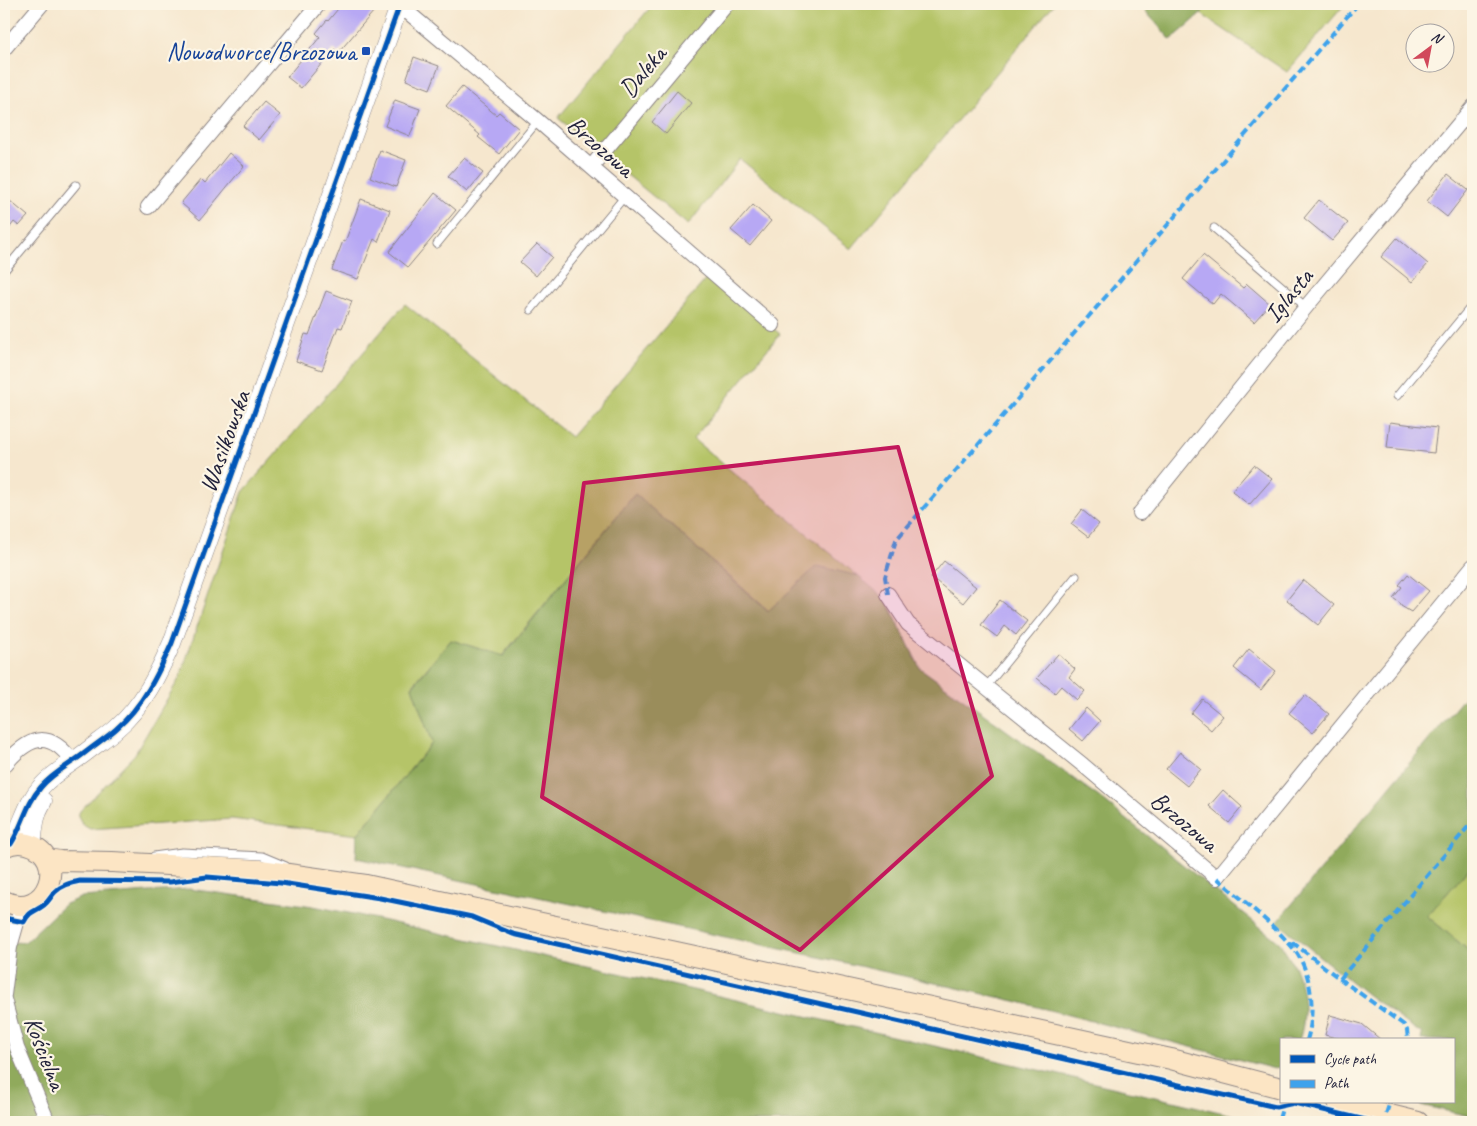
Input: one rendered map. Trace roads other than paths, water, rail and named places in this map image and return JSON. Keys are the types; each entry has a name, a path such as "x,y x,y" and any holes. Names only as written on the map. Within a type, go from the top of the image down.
{"main road":[{"path":"8,846 22,843 32,846 41,851 47,859 50,868 49,884 38,900 13,903"},
{"path":"47,859 260,870 366,885 1161,1056 1280,1088"},
{"path":"49,884 62,878 135,864"},
{"path":"1346,1104 1418,1122"}],"street":[{"path":"4,49 42,4"},
{"path":"148,207 320,4"},
{"name":"Brzozowa","path":"399,4 538,121 773,325"},
{"name":"Wasilkowska","path":"8,846 34,795 62,768 73,762 118,728 151,687 166,658 399,4"},
{"name":"Daleka","path":"591,167 727,4"},
{"name":"Iglasta","path":"1140,513 1306,307 1473,107"},
{"name":"Brzozowa","path":"888,594 908,624 1083,765 1216,878 1473,566"},
{"path":"4,766 25,744 37,740 57,745 66,752 73,762"},
{"name":"Wasilkowska","path":"32,846 38,808 48,792 67,773 73,762"},
{"name":"Kościelna","path":"13,903 4,997 17,1048 48,1122"}],"lane":[{"path":"438,244 538,121"},
{"path":"4,271 76,185"},
{"path":"531,310 625,196"},
{"path":"1214,228 1306,307"},
{"path":"1397,396 1473,304"},
{"path":"986,687 1076,576"}],"place":[{"name":"Nowodworce/Brzozowa","path":"366,51"}]}
